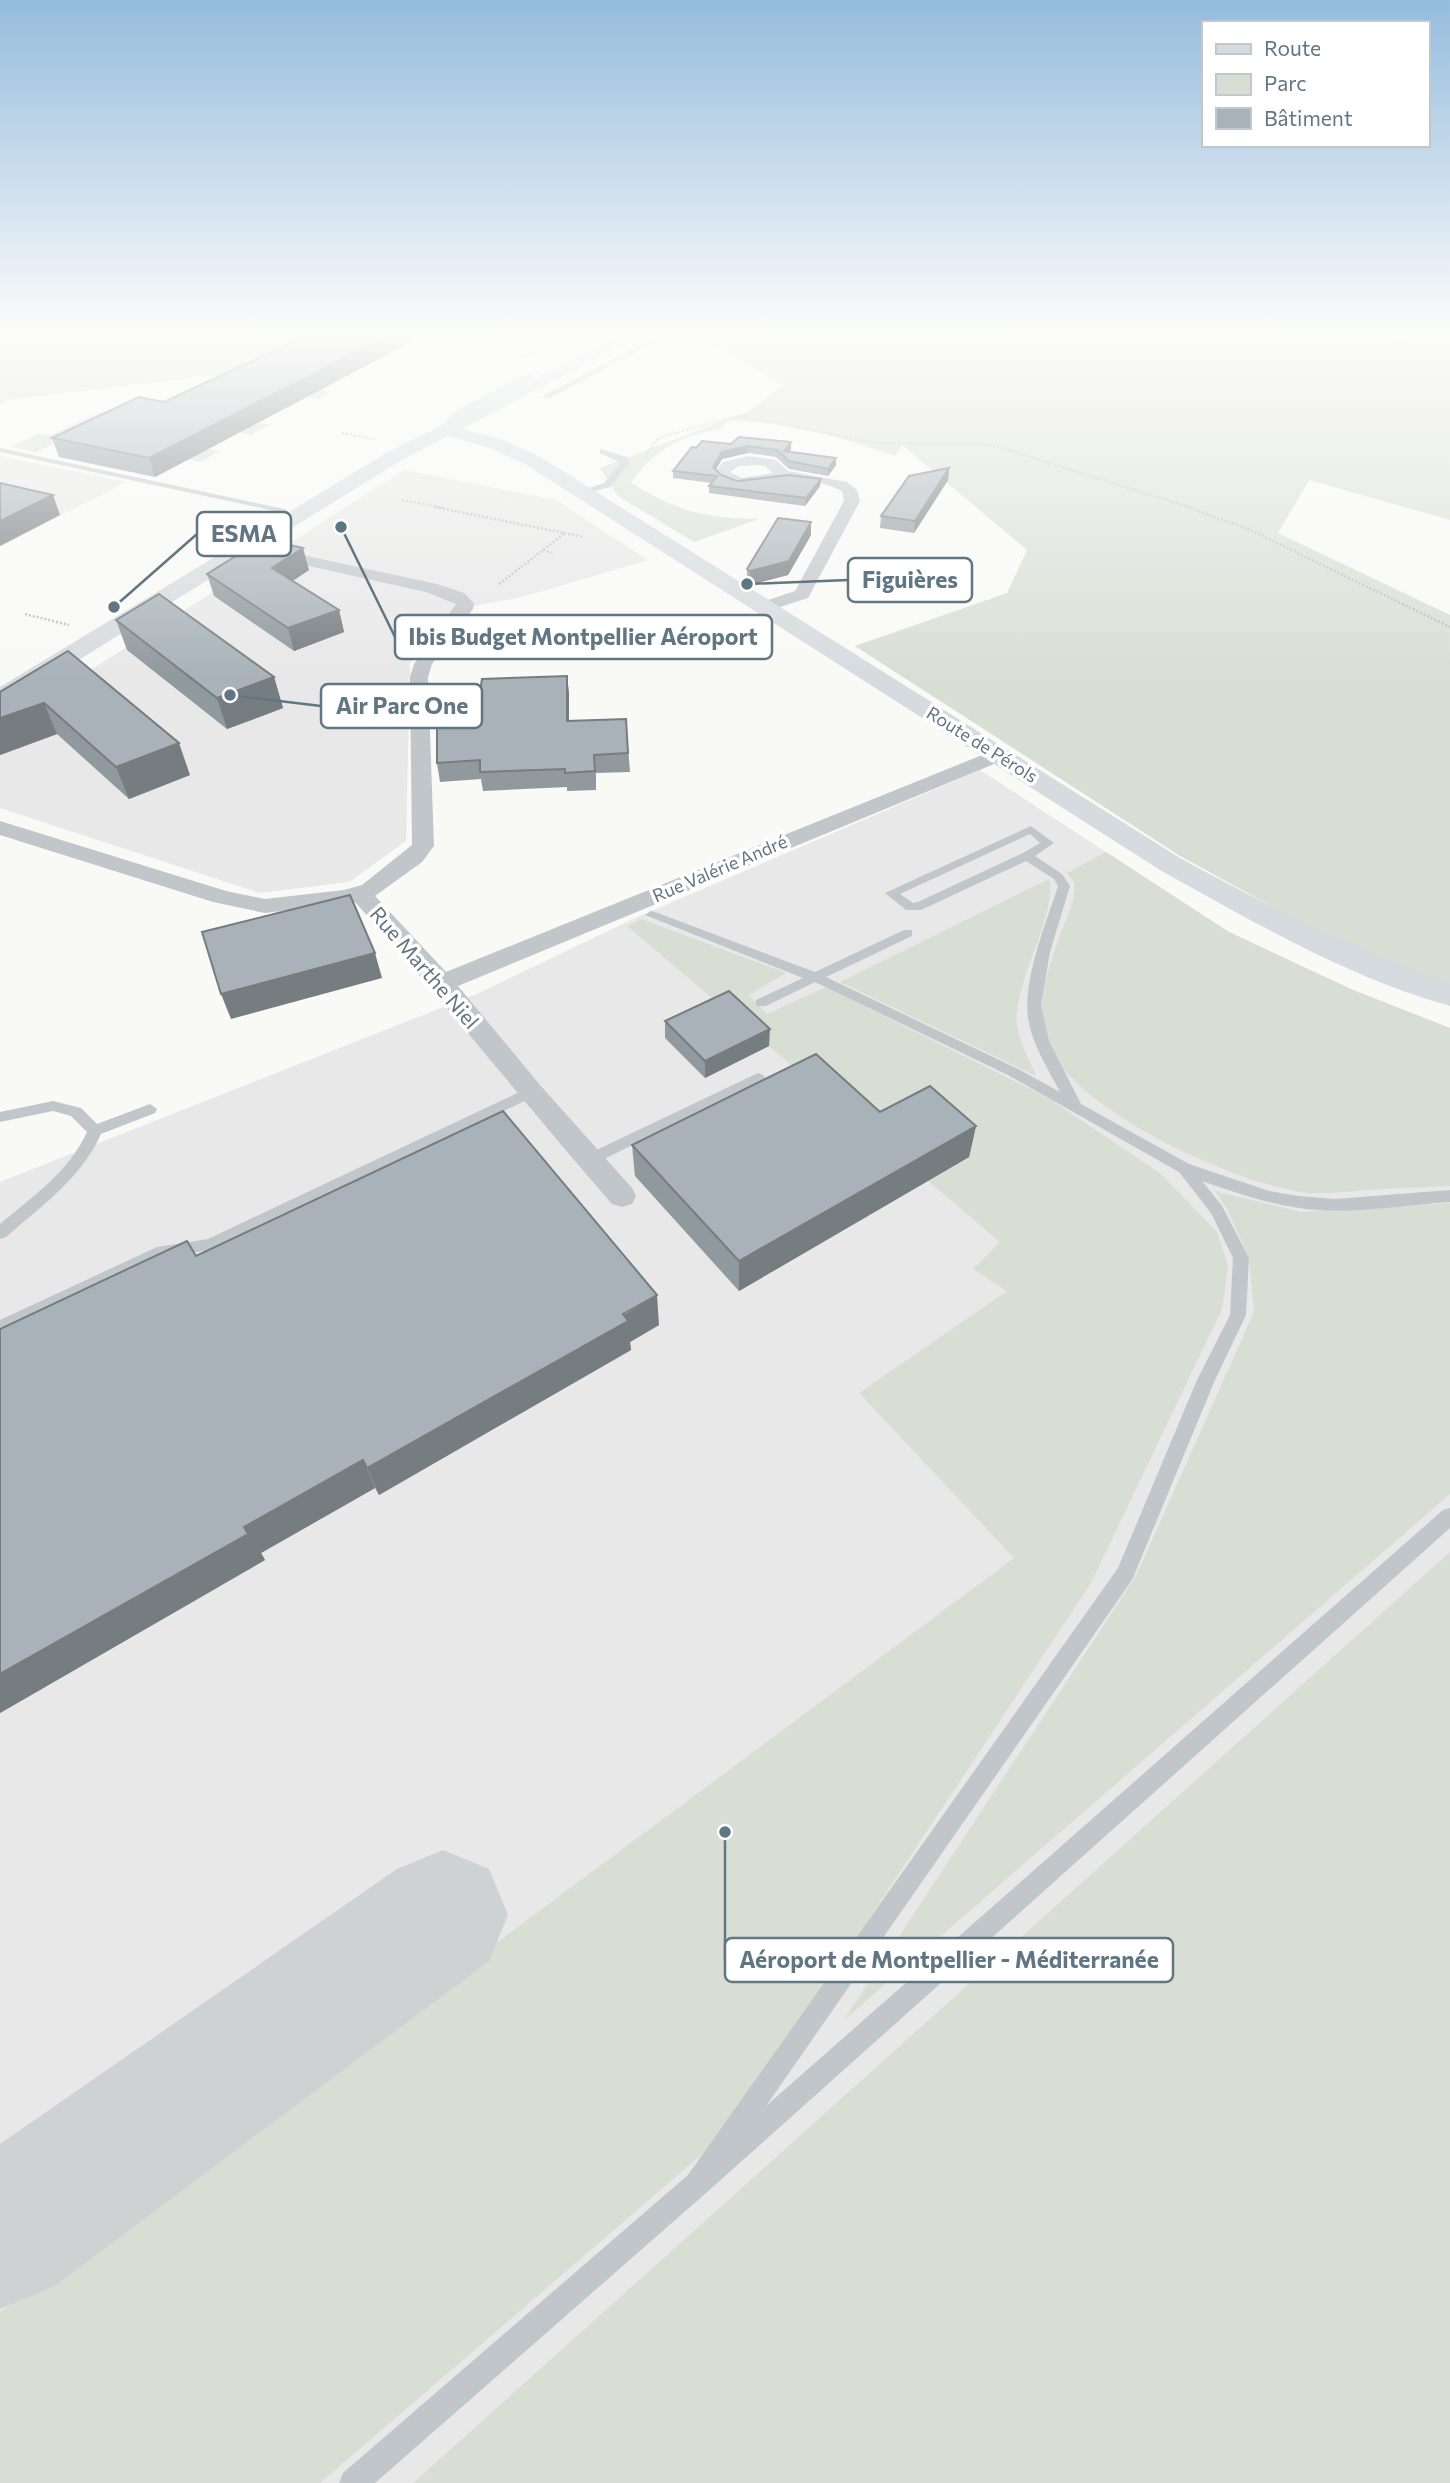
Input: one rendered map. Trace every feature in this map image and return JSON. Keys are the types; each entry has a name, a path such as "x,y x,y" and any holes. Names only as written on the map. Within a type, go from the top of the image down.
{"main road":[{"path":"0,698 237,546 284,511 394,446"},
{"path":"0,683 414,446"},
{"name":"Route de Pérols","path":"500,446 532,460 1170,863 1248,907 1362,962 1450,995"},
{"name":"Route de Pérols","path":"520,446 532,460"}],"street":[{"path":"765,607 802,593 852,502 847,487 780,475"},
{"path":"237,546 431,587 458,597 465,603 464,609 423,664 419,677 423,846 393,874 360,894"},
{"name":"Rue Valérie André","path":"442,983 999,755"},
{"name":"Rue Marthe Niel","path":"0,828 255,905 278,905 360,894 442,983 530,1093 622,1196"}],"lane":[{"path":"0,450 284,511"},
{"path":"583,493 607,485 625,463 624,459 603,451"},
{"path":"440,640 476,640"},
{"path":"1031,829 1048,843 1027,856 916,908 891,893 1031,829"},
{"path":"1027,856 1058,877 1064,886 1039,972 1034,1016 1046,1050 1076,1108"},
{"path":"652,915 817,978 1013,1072 1184,1168 1244,1189 1299,1202 1340,1203 1450,1196"},
{"path":"761,1003 908,933"},
{"path":"591,1159 758,1078"},
{"path":"0,1328 163,1251 210,1245 530,1093"},
{"path":"0,1117 53,1107 76,1112 95,1131"},
{"path":"95,1131 150,1109"},
{"path":"0,1233 75,1165 90,1147 95,1131"},
{"path":"698,2183 1125,1574 1206,1380 1238,1315 1241,1258 1217,1210 1184,1168"},
{"path":"353,2483 698,2183 1450,1516"}],"path":[{"path":"615,478 630,479 652,446"},
{"path":"995,446 1171,501 1248,529 1450,627"},
{"path":"402,500 584,537"},
{"path":"499,584 565,533"},
{"path":"543,550 553,554"},
{"path":"25,614 73,626"}],"shaded area":[{"path":"0,456 126,482 0,547"},
{"path":"404,470 556,500 648,560 522,597 453,610 410,663 406,841 349,882 260,893 0,808 0,728"},
{"path":"980,770 1229,932 1353,990 1450,1028 1450,2483 0,2483 0,1182 479,993 633,919"}],"green space":[{"path":"12,446 49,446 36,452 10,447"},
{"path":"119,446 193,446 220,451 200,462"},
{"path":"658,446 670,446 649,462 631,483 692,512 759,519 694,542 618,496 600,468"},
{"path":"865,446 901,446 895,456"},
{"path":"903,446 1450,446 1450,520 1309,480 1278,533 1450,615 1450,986 1328,937 1180,856 855,646 1007,593 1027,550"},
{"path":"1106,852 1229,932 1353,990 1450,1028 1450,1186 1323,1193 1281,1188 1200,1159 1156,1138 1115,1113 1080,1086 1055,1058 1043,1030 1042,1004 1050,965 1073,900 1074,882 1067,873"},
{"path":"1049,879 1047,911 1017,1008 1018,1031 1036,1076 840,982"},
{"path":"641,919 786,973 749,995 767,1014 826,987 1048,1098 1161,1174 1217,1232 1228,1266 1222,1309 1091,1583 728,2132 320,2483 0,2483 0,2312 1014,1558 859,1393 1007,1291 973,1269 1000,1242 627,926"},
{"path":"1215,1191 1301,1212 1450,1203 1450,1494 844,2020 1136,1576 1254,1312 1249,1258 1227,1209"},
{"path":"1450,1552 1450,2483 413,2483"}],"building":[{"path":"90,446 173,446 149,458"},
{"path":"698,446 788,446 784,451 836,458 828,469 789,461 777,450 748,446 722,452 713,467 721,475 737,481 789,475 821,479 806,498 709,486 717,476 673,471 692,447"},
{"path":"949,468 915,521 881,516 909,476"},
{"path":"0,483 53,495 0,521"},
{"path":"778,518 811,522 789,561 750,571 747,569"},
{"path":"263,539 303,548 272,568 339,610 288,628 207,574"},
{"path":"159,594 274,677 217,698 116,620"},
{"path":"68,651 179,743 116,767 44,703 0,718 0,692"},
{"path":"567,676 567,721 626,719 628,753 594,755 595,771 565,773 565,769 480,772 480,760 437,763 437,707 478,703 482,679"},
{"path":"350,895 375,953 221,994 202,932"},
{"path":"729,991 770,1029 705,1061 665,1021"},
{"path":"816,1054 880,1112 930,1086 976,1126 739,1261 632,1145"},
{"path":"503,1111 657,1295 623,1314 628,1321 367,1468 363,1460 244,1527 248,1534 0,1674 0,1329 187,1241 196,1256"}],"taxiway":[{"path":"0,2234 443,1915"}],"place":[{"name":"Ibis Budget Montpellier Aéroport","path":"341,527"},
{"name":"Figuières","path":"747,584"},
{"name":"ESMA","path":"114,607"},
{"name":"Air Parc One","path":"230,695"},
{"name":"Aéroport de Montpellier - Méditerranée","path":"725,1832"}]}
